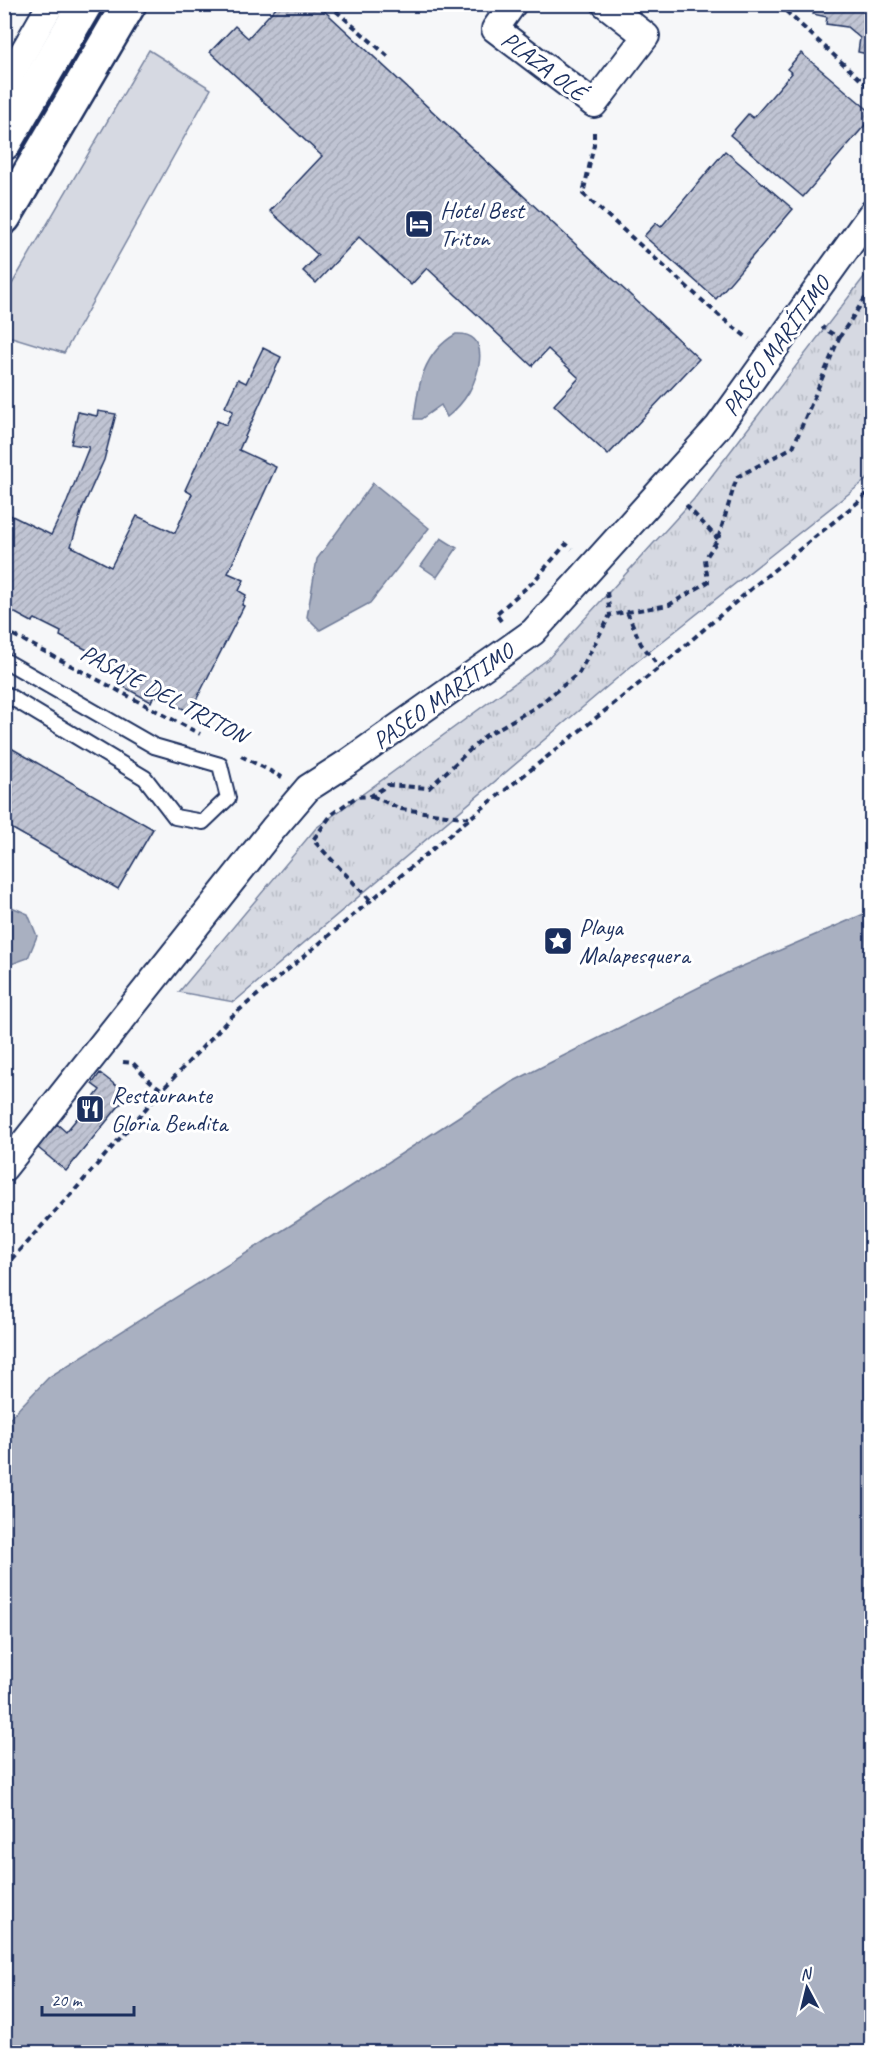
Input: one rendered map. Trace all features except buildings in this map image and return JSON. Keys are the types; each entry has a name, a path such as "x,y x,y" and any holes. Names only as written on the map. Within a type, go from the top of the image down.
{"main road":[{"path":"4,143 12,108 85,4"},
{"path":"4,217 129,4"}],"street":[{"path":"4,86 51,4"},
{"name":"PLAZA OLÉ","path":"513,4 495,28 594,104 646,36 605,4"},
{"name":"PASEO MARÍTIMO","path":"4,1168 308,788 347,764 533,632 718,427 872,213"}],"lane":[{"path":"4,660 154,746 220,765 228,798 203,822 174,817 145,778 4,693"}],"path":[{"path":"328,4 388,57"},
{"path":"778,4 872,90"},
{"path":"594,104 594,145 584,194 722,318"},
{"path":"610,615 669,605 708,582 705,559 718,539 737,477 794,447 839,338 869,292 872,291"},
{"path":"820,325 839,338"},
{"path":"4,1267 162,1090 231,1017 470,818 660,667 758,583 858,503 872,488"},
{"path":"685,503 718,539"},
{"path":"504,606 526,588"},
{"path":"371,796 388,785 429,788 485,736 536,706 579,673 610,615 606,590"},
{"path":"627,612 641,644 660,667"},
{"name":"PASAJE DEL TRITON","path":"4,630 209,739"},
{"name":"PASAJE DEL TRITON","path":"240,755 308,788"},
{"path":"370,900 313,840 332,814 356,796 371,796 401,809 470,818"},
{"path":"150,1082 162,1090"}],"green space":[{"path":"149,50 211,89 64,353 5,335 5,296"},
{"path":"871,268 871,476 635,663 234,1002 179,992 316,828 548,659 694,499"}],"water":[{"path":"456,334 467,335 478,346 479,365 473,384 462,402 447,417 441,405 421,419 414,419 420,382 429,360 445,342"},
{"path":"373,483 429,528 370,603 320,630 307,617 317,559"},
{"path":"441,538 457,548 437,577 421,566"},
{"path":"7,905 28,914 37,936 28,958 6,966 4,906"},
{"path":"871,911 871,2052 5,2052 5,1423 49,1377 296,1222 512,1082 729,972"}],"place":[{"name":"Hotel Best Triton","path":"419,224"},
{"name":"Playa Malapesquera","path":"558,941"},
{"name":"Restaurante Gloria Bendita","path":"90,1109"}]}
